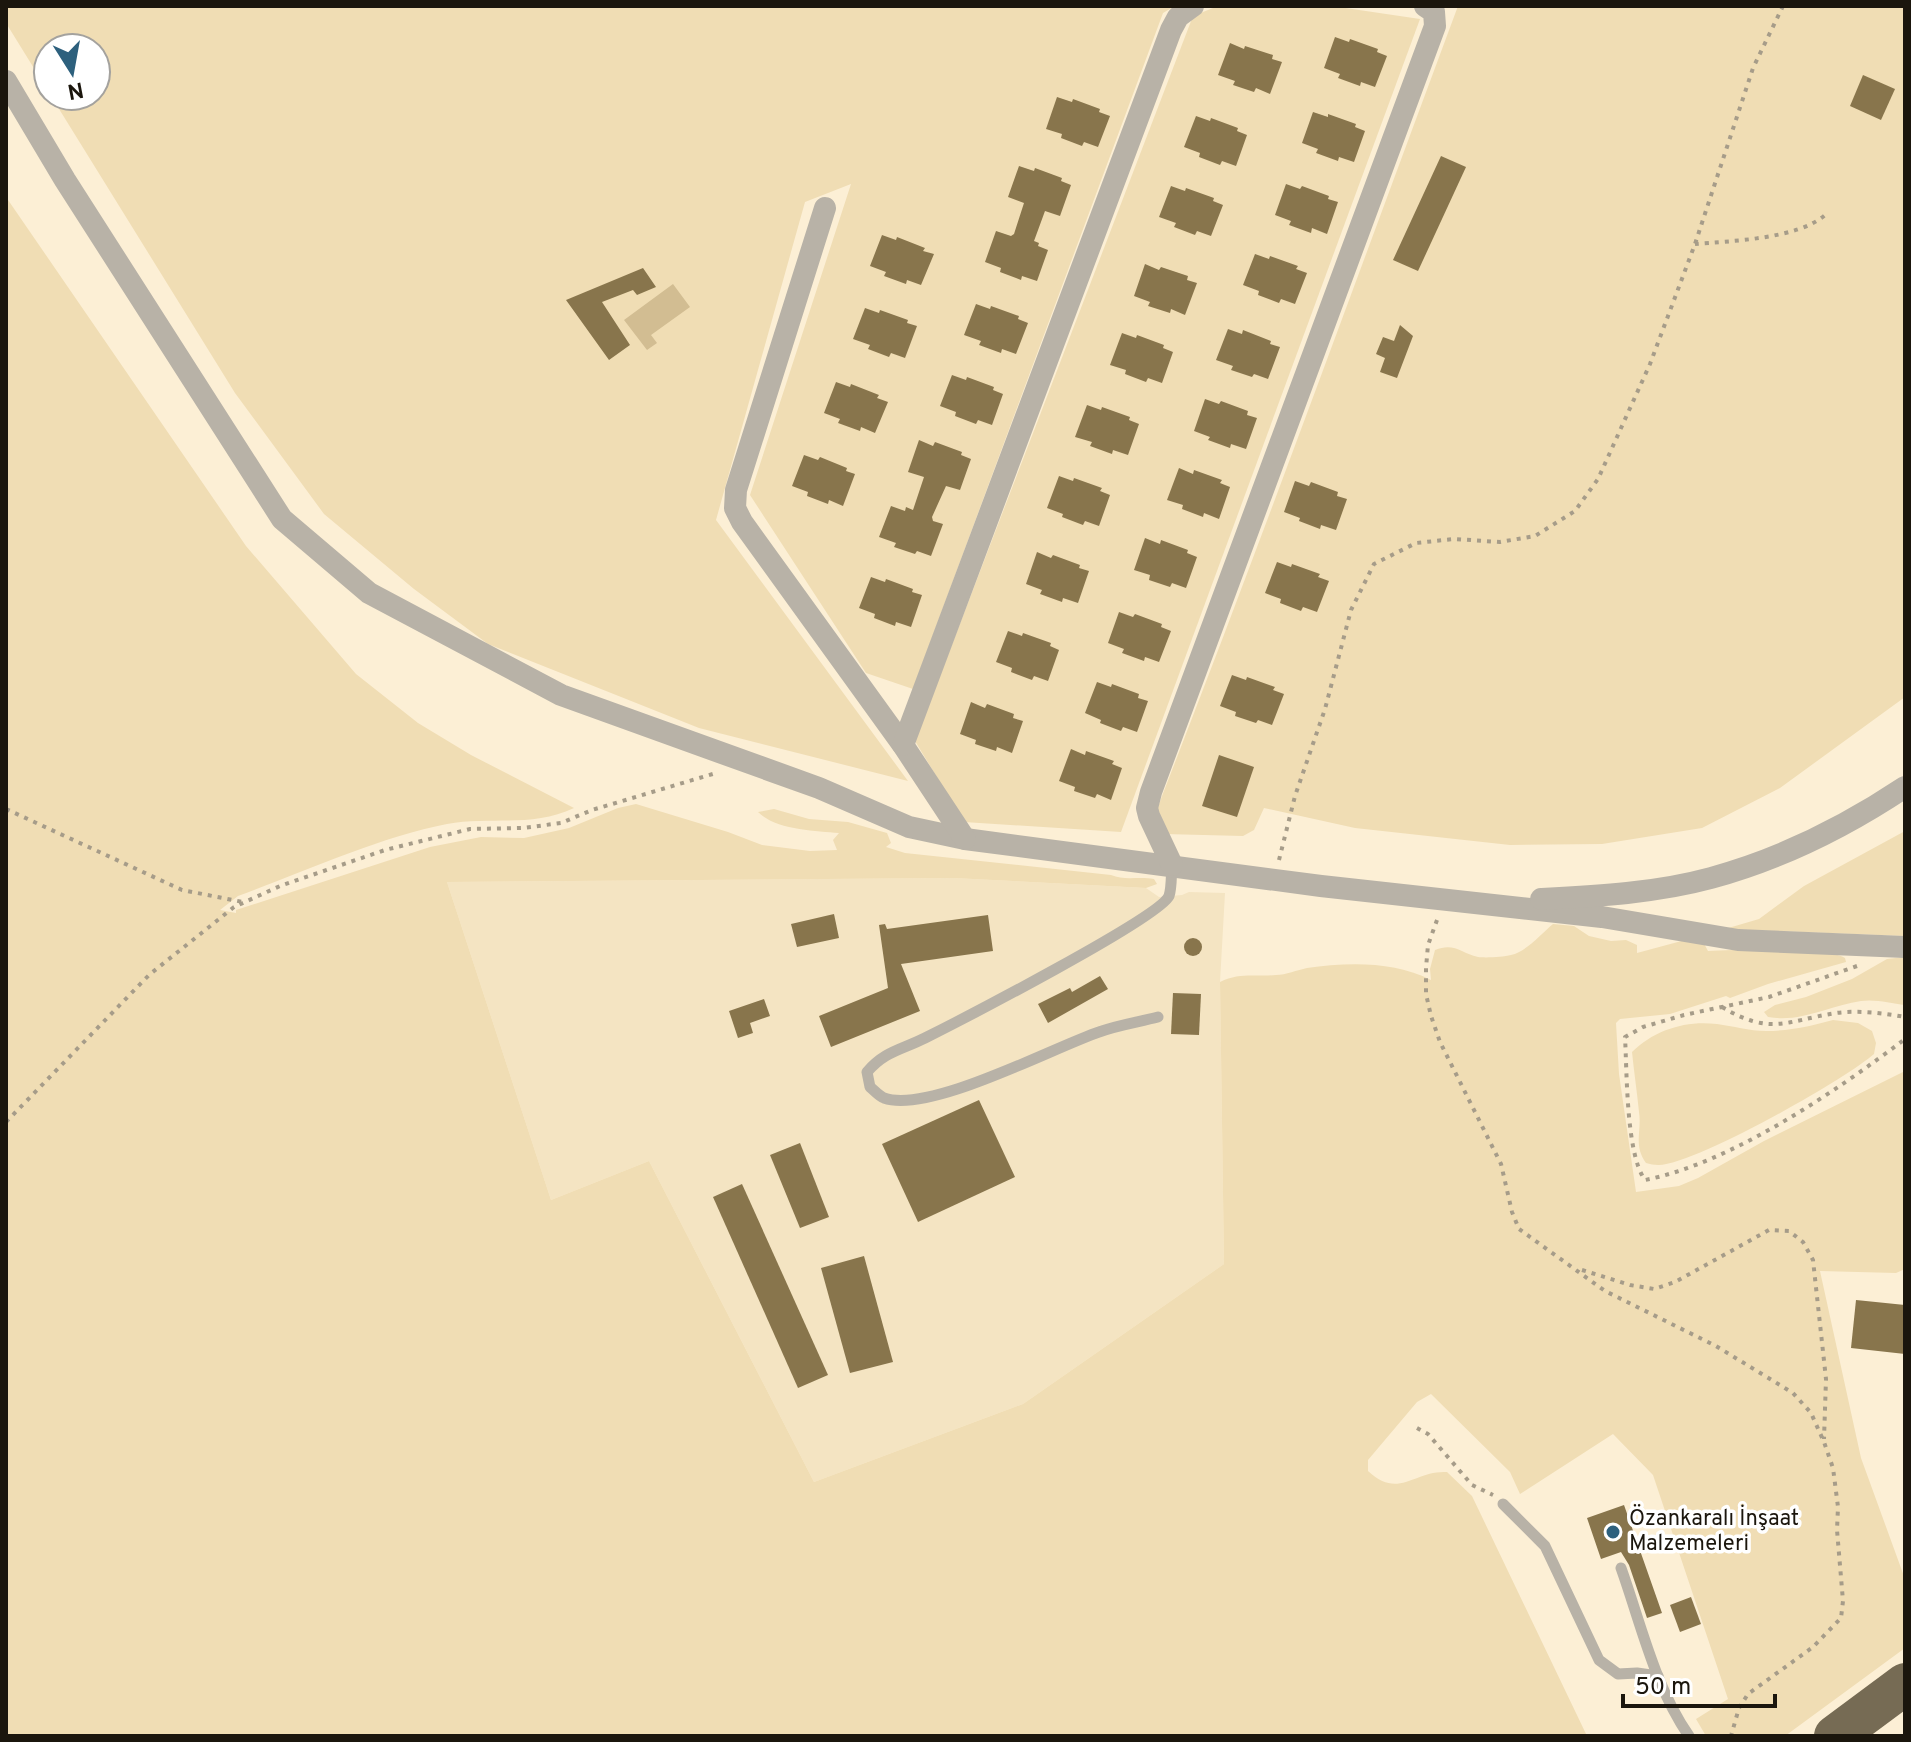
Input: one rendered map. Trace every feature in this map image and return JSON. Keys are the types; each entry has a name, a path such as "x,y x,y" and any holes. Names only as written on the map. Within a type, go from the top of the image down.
{"highway":[{"path":"1835,1736 1905,1684"}],"street":[{"path":"903,745 1174,23 1183,11 1193,6"},
{"path":"1172,865 1149,816 1147,808 1151,792 1435,26 1434,12 1425,6"},
{"path":"6,81 65,180 282,519 369,593 561,695 819,788 909,827 965,839 1602,917 1738,940 1897,947"},
{"path":"825,208 736,490 735,508 903,745 965,839"},
{"path":"1450,900 1599,896 1653,890 1712,878 1816,840 1905,787"}],"lane":[{"path":"1158,1017 1100,1032 951,1091 910,1100 883,1098 870,1087 867,1072 880,1058 925,1038 1115,936 1154,911 1169,896 1172,865"},
{"path":"1503,1504 1545,1546 1599,1660 1618,1674 1658,1676"},
{"path":"1621,1568 1658,1676 1678,1720 1689,1736"}],"path":[{"path":"1274,878 1295,796 1325,709 1351,610 1374,564 1416,543 1454,539 1500,542 1535,536 1575,511 1598,479 1650,364 1695,244 1753,68 1783,6"},
{"path":"1695,244 1782,233 1817,222 1825,215"},
{"path":"6,1122 149,975 234,907 280,886 385,850 470,829 523,828 561,823 592,810 748,764"},
{"path":"6,809 182,890 245,902"},
{"path":"1450,900 1428,945 1426,994 1440,1042 1501,1164 1519,1229 1605,1291 1716,1346 1793,1393 1811,1413 1833,1468 1838,1507 1837,1542 1843,1601 1841,1618 1813,1647 1748,1694 1739,1708 1731,1736"},
{"path":"1897,947 1849,971 1769,997 1643,1027 1625,1037 1632,1138 1638,1170 1645,1180 1666,1176 1746,1142 1853,1078 1905,1039"},
{"path":"1722,1007 1745,1021 1769,1025 1838,1013 1885,1013 1905,1017"},
{"path":"1578,1269 1654,1289 1675,1282 1769,1230 1789,1231 1803,1242 1813,1260 1825,1369 1824,1442"},
{"path":"1417,1428 1428,1434 1472,1485 1492,1494 1503,1504"}],"shaded area":[{"path":"6,6 1175,6 1163,13 913,689 866,673 750,495 851,184 805,202 716,520 908,781 699,728 488,644 414,589 324,514 235,393 61,112 112,112 112,32 32,32 32,65 6,23"},
{"path":"1218,6 1332,6 1420,19 1121,832 964,822 915,741 1193,16"},
{"path":"1458,6 1905,6 1905,697 1780,788 1702,828 1602,844 1510,845 1355,828 1264,808 1254,830 1243,836 1164,834 1155,816 1162,796"},
{"path":"6,197 246,546 356,674 418,723 471,755 574,808 542,818 447,824 395,837 238,896 220,910 236,913 236,910 430,847 481,837 524,838 569,828 636,804 762,845 810,851 837,850 833,840 839,833 785,826 758,812 774,809 809,819 848,822 887,833 891,843 886,847 905,853 1154,879 1157,884 1146,888 953,878 447,882 551,1200 649,1161 814,1482 1023,1404 1224,1264 1220,982 1241,976 1280,975 1307,968 1354,964 1402,969 1431,980 1430,969 1435,950 1452,948 1481,957 1511,955 1528,946 1553,924 1574,926 1589,936 1611,941 1626,940 1637,945 1637,953 1700,936 1708,951 1779,950 1834,954 1845,958 1846,962 1670,1014 1620,1019 1616,1023 1619,1074 1636,1192 1679,1186 1698,1178 1764,1141 1905,1071 1905,1269 1896,1273 1820,1271 1861,1458 1905,1579 1905,1648 1785,1736 1706,1736 1696,1719 1728,1699 1653,1475 1613,1434 1520,1494 1510,1472 1431,1394 1417,1402 1368,1460 1368,1471 1379,1479 1398,1484 1447,1472 1472,1496 1587,1736 6,1736"},
{"path":"673,284 690,307 651,335 657,343 647,350 624,320"},
{"path":"1905,831 1905,936 1725,929 1759,919 1804,886"},
{"path":"953,878 1146,888 1159,897 1189,892 1225,893 1220,982 1224,1264 1023,1404 814,1482 649,1161 551,1200 447,882"},
{"path":"1905,957 1905,1005 1861,1001 1792,1018 1768,1017 1764,1012 1775,1005 1852,979 1887,959"},
{"path":"1833,1020 1858,1023 1872,1031 1876,1043 1874,1054 1803,1100 1703,1152 1676,1162 1646,1163 1639,1144 1640,1119 1632,1052 1641,1044 1660,1032 1682,1025 1705,1023 1766,1031 1800,1028"}],"building":[{"path":"1335,37 1378,49 1377,52 1387,56 1375,87 1361,82 1360,86 1338,78 1340,74 1324,68"},
{"path":"1230,43 1273,55 1272,59 1282,62 1270,94 1256,88 1254,92 1233,85 1235,81 1218,75"},
{"path":"1863,75 1895,89 1881,120 1850,106"},
{"path":"1057,97 1072,102 1073,99 1110,116 1098,147 1084,142 1082,146 1046,129"},
{"path":"1313,112 1356,124 1355,127 1365,131 1354,162 1339,157 1338,161 1316,153 1318,149 1302,143"},
{"path":"1196,116 1238,128 1237,131 1247,135 1236,166 1222,161 1220,165 1184,147"},
{"path":"1441,156 1466,167 1418,271 1393,260"},
{"path":"1019,166 1034,171 1035,168 1062,178 1061,181 1071,185 1060,216 1045,211 1034,241 1048,250 1037,281 1022,276 1021,280 985,262 996,231 1011,236 1014,234 1024,203 1008,197"},
{"path":"1286,184 1300,189 1302,186 1338,202 1327,234 1312,228 1311,233 1289,225 1291,221 1275,215"},
{"path":"1171,186 1214,198 1213,201 1223,205 1211,236 1197,231 1195,235 1159,217"},
{"path":"882,235 896,240 897,237 934,254 921,285 907,280 906,284 884,276 886,272 870,266"},
{"path":"1255,254 1298,266 1296,269 1307,273 1295,304 1281,299 1279,303 1243,285"},
{"path":"1145,264 1188,276 1187,280 1197,283 1185,315 1171,309 1170,313 1148,306 1150,302 1134,296"},
{"path":"643,268 656,287 637,295 633,290 602,302 630,345 609,360 566,300"},
{"path":"976,304 1019,316 1018,319 1028,323 1016,354 1002,349 1001,353 979,345 981,341 964,335"},
{"path":"865,308 879,313 880,310 917,326 905,358 891,353 889,357 853,339"},
{"path":"1400,325 1413,336 1397,378 1380,372 1385,358 1376,354 1383,337 1394,341"},
{"path":"1228,329 1242,334 1243,330 1280,347 1268,379 1231,370 1233,366 1216,360"},
{"path":"1122,333 1164,345 1163,348 1173,352 1162,383 1148,378 1146,382 1110,365"},
{"path":"952,375 994,387 993,390 1003,394 992,425 978,420 976,424 940,406"},
{"path":"836,382 850,387 851,384 888,402 875,433 838,423 840,419 824,413"},
{"path":"1205,399 1219,404 1221,401 1248,411 1247,415 1257,418 1246,449 1231,444 1230,448 1194,431"},
{"path":"1087,405 1130,417 1129,420 1139,424 1128,455 1113,450 1112,454 1090,446 1092,442 1075,437"},
{"path":"919,440 933,446 935,442 962,452 961,455 971,459 960,490 946,486 932,517 933,521 943,524 931,556 894,547 896,543 879,537 891,506 905,511 906,507 913,510 924,477 908,472"},
{"path":"804,455 818,460 820,457 855,474 843,506 807,496 808,492 792,486"},
{"path":"1179,468 1222,480 1220,483 1230,487 1219,519 1204,513 1203,517 1167,500"},
{"path":"1059,476 1102,488 1100,491 1110,495 1099,526 1085,521 1083,525 1047,508"},
{"path":"1295,481 1309,486 1311,482 1338,492 1337,496 1347,499 1336,530 1321,525 1320,529 1284,512"},
{"path":"1145,538 1160,544 1161,540 1188,550 1187,553 1197,557 1186,588 1172,583 1170,587 1149,580 1150,575 1134,570"},
{"path":"1037,552 1051,558 1053,555 1089,571 1078,603 1063,598 1062,602 1040,594 1042,590 1026,584"},
{"path":"1277,562 1320,574 1318,577 1329,581 1317,612 1303,607 1301,611 1265,593"},
{"path":"871,577 885,582 886,579 922,595 911,627 896,622 895,626 859,608"},
{"path":"1119,612 1133,617 1135,614 1162,624 1161,627 1171,631 1159,662 1145,657 1144,661 1122,653 1124,649 1108,643"},
{"path":"1008,631 1051,643 1050,646 1059,650 1048,681 1034,676 1032,680 996,662"},
{"path":"1232,675 1275,687 1273,690 1284,694 1272,725 1235,716 1236,712 1220,706"},
{"path":"1097,682 1139,694 1138,698 1148,701 1137,732 1123,727 1121,731 1085,713"},
{"path":"971,702 985,708 987,704 1014,714 1013,718 1023,721 1012,753 975,744 976,740 960,734"},
{"path":"1071,749 1114,761 1112,764 1122,768 1111,800 1097,794 1095,798 1074,791 1075,787 1059,781"},
{"path":"1219,755 1254,767 1237,817 1202,806"},
{"path":"834,914 839,938 797,947 791,924"},
{"path":"988,915 993,951 901,964 920,1011 831,1047 819,1016 888,988 879,925 885,924 887,929"},
{"path":"1193,938 1202,947 1193,956 1184,947"},
{"path":"1100,976 1108,989 1048,1023 1038,1004 1070,988 1072,992"},
{"path":"1173,993 1201,994 1199,1035 1171,1034"},
{"path":"764,999 770,1016 750,1023 753,1033 738,1038 729,1011"},
{"path":"979,1100 1015,1177 918,1222 882,1144"},
{"path":"800,1143 829,1217 800,1228 770,1155"},
{"path":"742,1184 828,1375 798,1388 713,1197"},
{"path":"864,1256 893,1362 850,1373 821,1268"},
{"path":"1856,1300 1905,1305 1905,1354 1851,1348"},
{"name":"Özankaralı İnşaat Malzemeleri","path":"1624,1505 1662,1613 1647,1618 1629,1565 1621,1552 1601,1559 1587,1518"},
{"path":"1691,1597 1701,1624 1680,1632 1670,1605"}],"place":[{"name":"Özankaralı İnşaat Malzemeleri","path":"1613,1532"}]}
